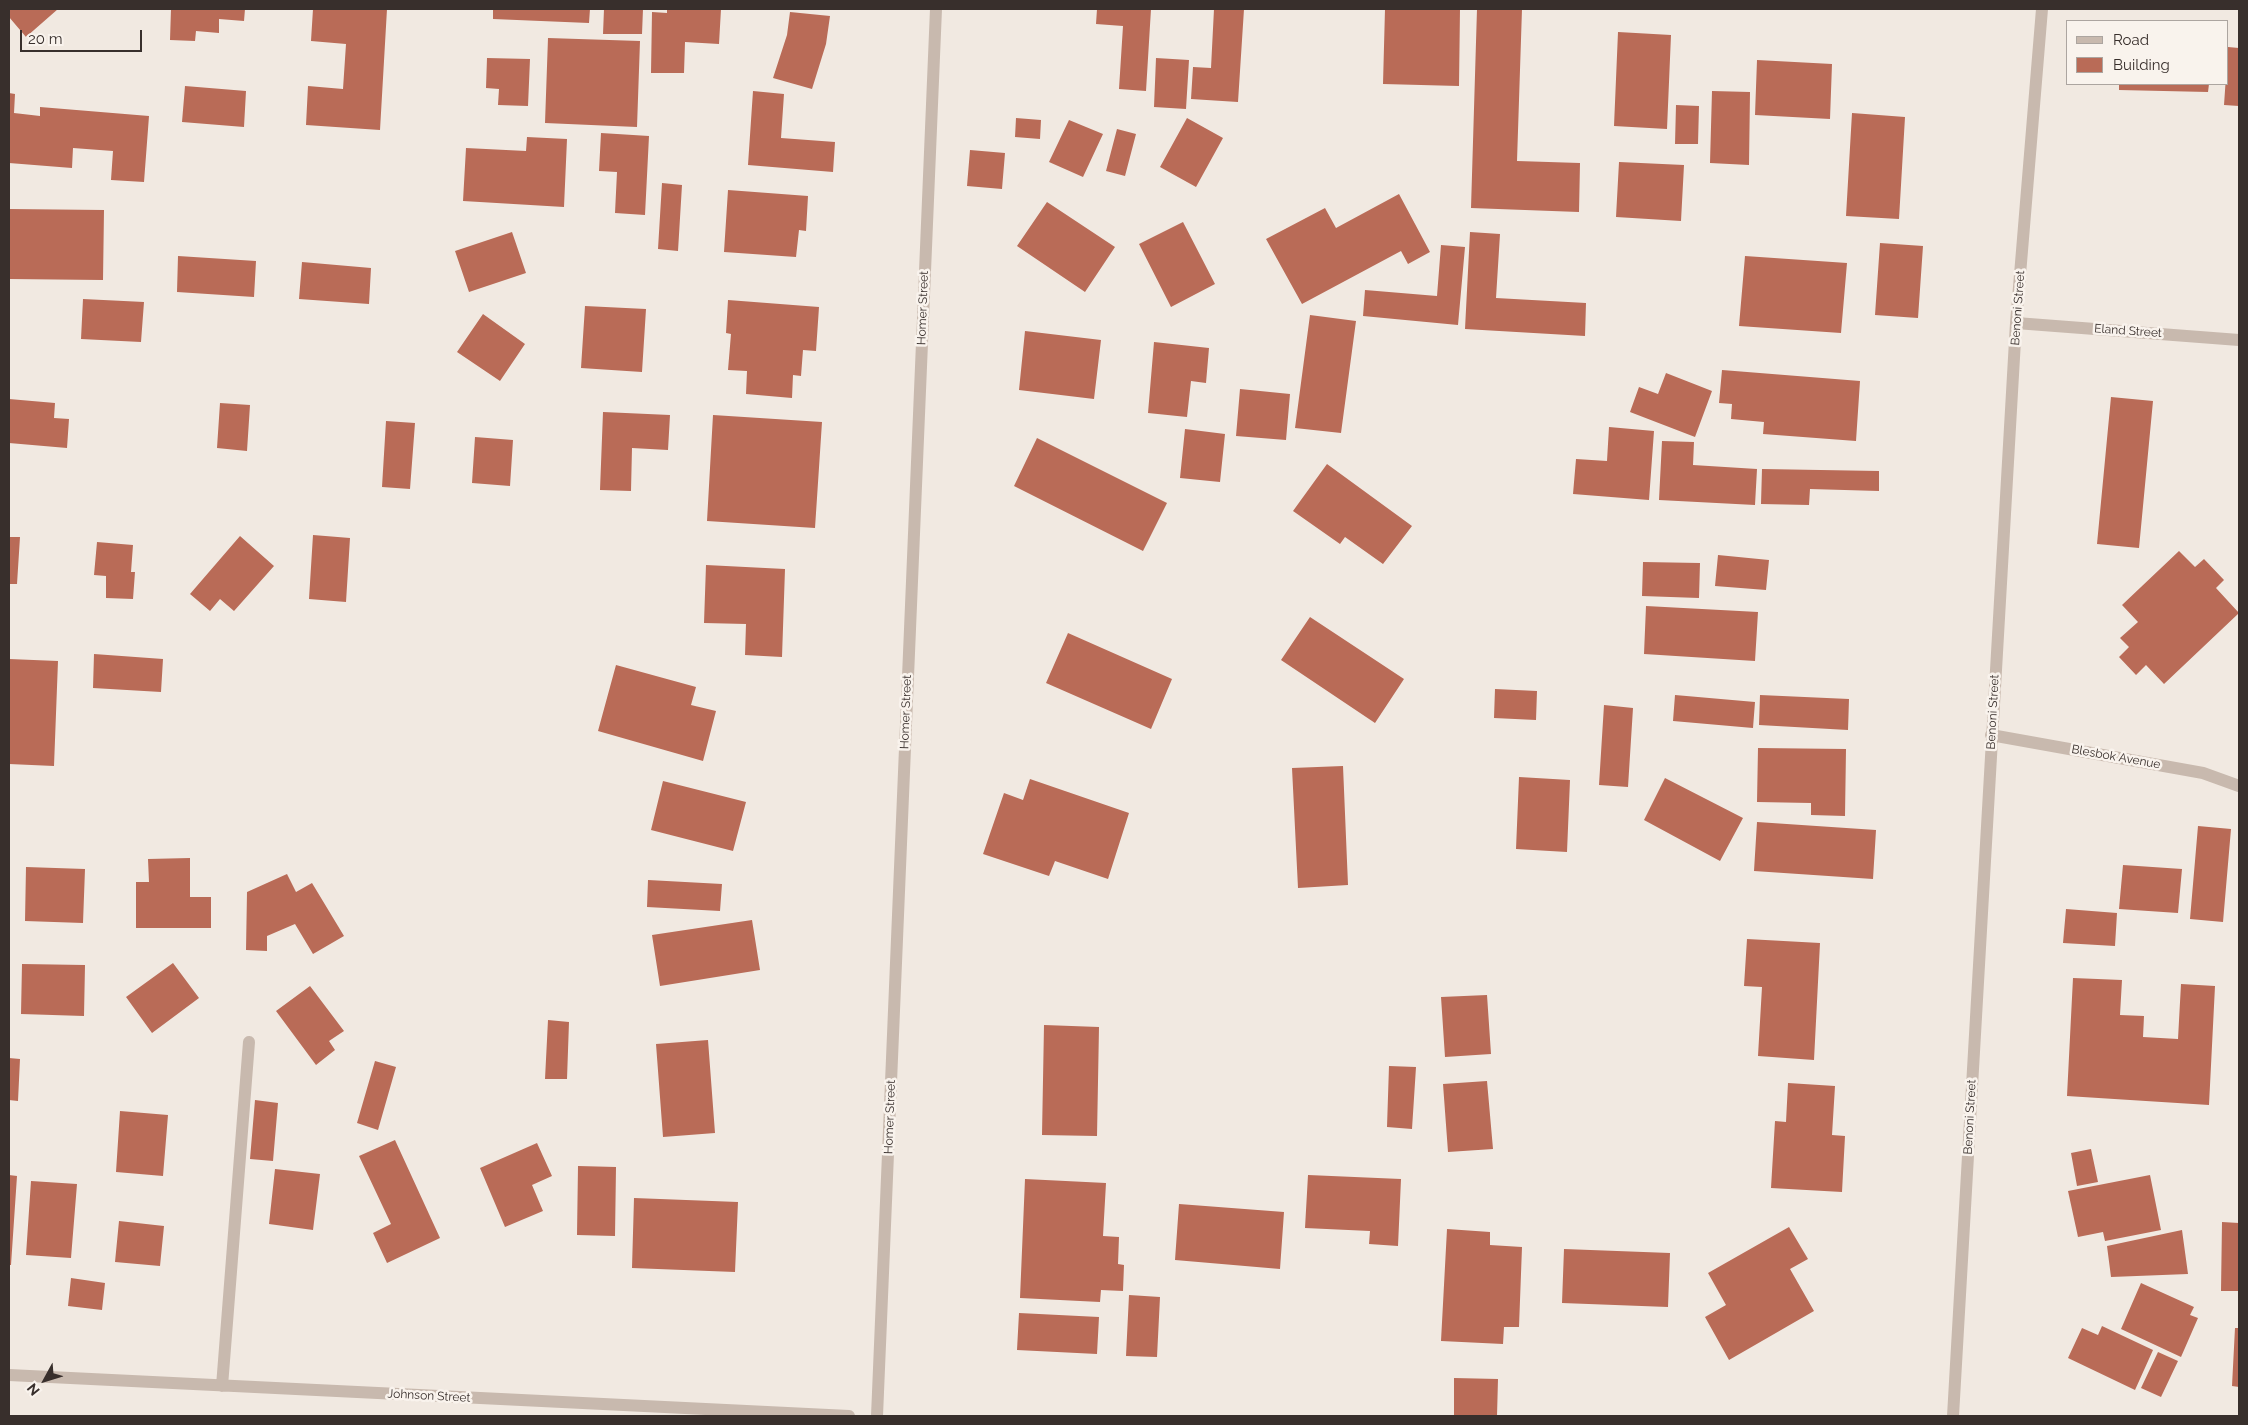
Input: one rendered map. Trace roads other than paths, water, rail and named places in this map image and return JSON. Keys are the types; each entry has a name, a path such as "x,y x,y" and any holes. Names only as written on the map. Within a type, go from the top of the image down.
{"street":[{"name":"Homer Street","path":"877,1416 936,9"},
{"name":"Benoni Street","path":"1952,1416 2016,323 2042,9"},
{"name":"Eland Street","path":"2016,323 2239,340"},
{"name":"Blesbok Avenue","path":"1991,735 2203,772 2239,786"},
{"path":"222,1386 249,1042"},
{"name":"Johnson Street","path":"9,1375 849,1416"}]}
